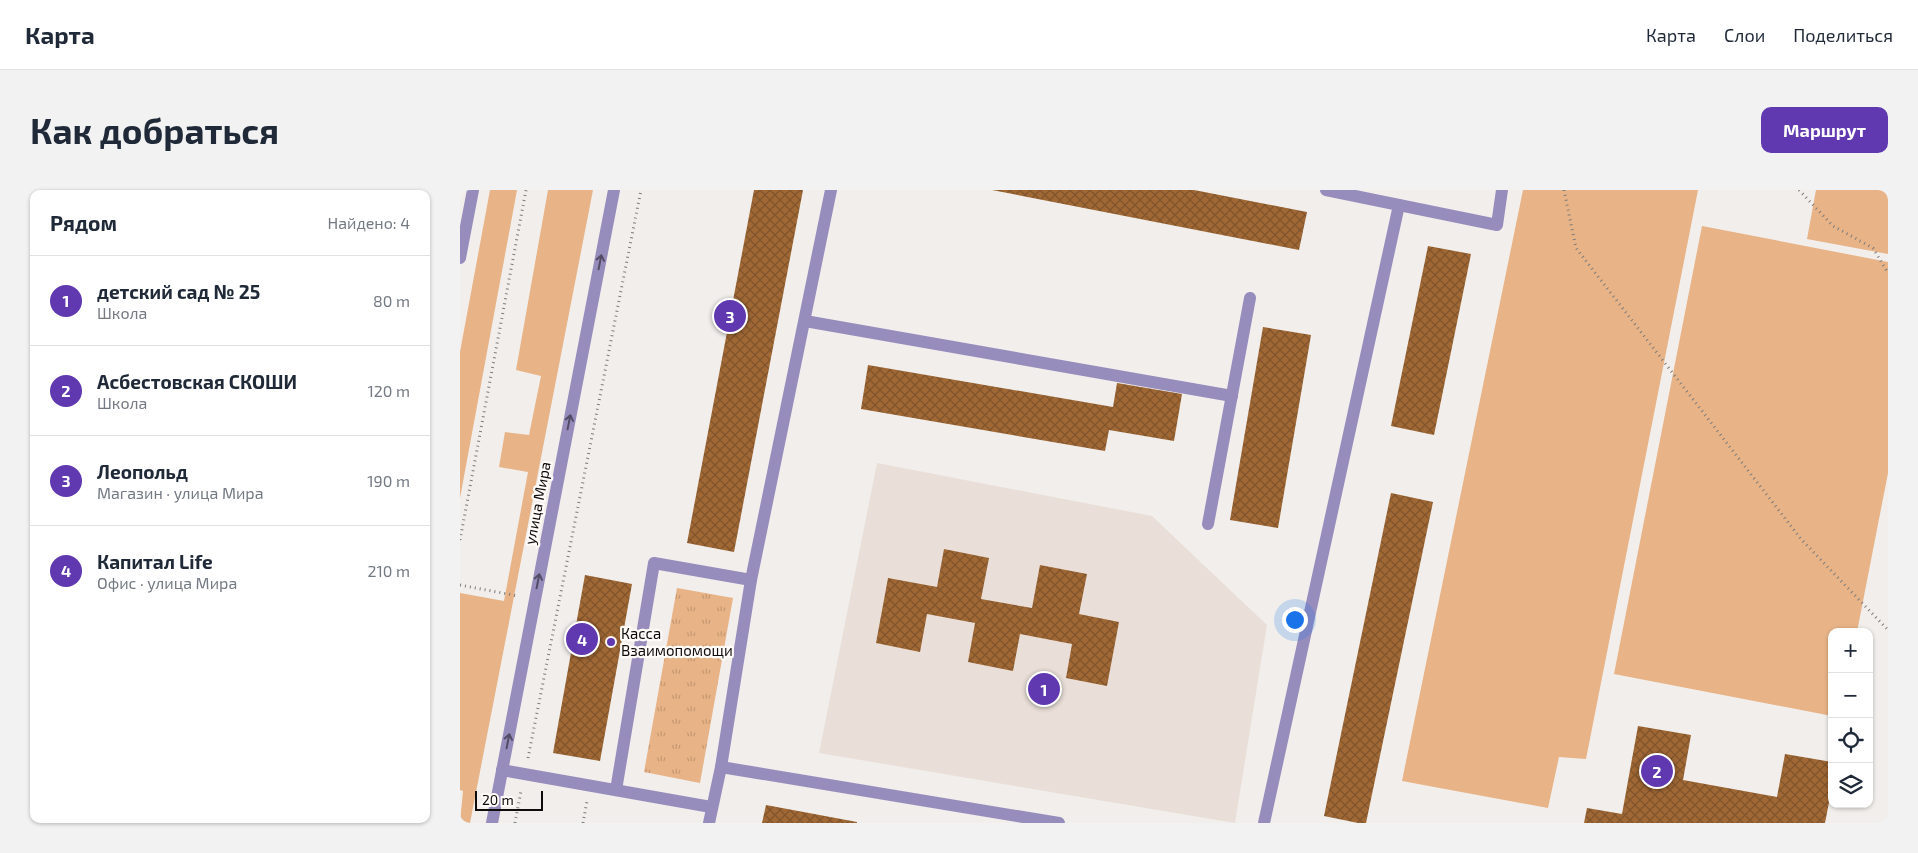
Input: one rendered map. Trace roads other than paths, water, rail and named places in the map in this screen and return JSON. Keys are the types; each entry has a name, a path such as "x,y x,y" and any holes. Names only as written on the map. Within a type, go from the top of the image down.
{"street":[{"path":"460,258 473,190"},
{"name":"улица Мира","path":"492,823 614,190"},
{"path":"710,822 711,807 722,767 752,580 830,190"},
{"path":"1326,190 1496,224 1502,190"},
{"path":"1264,823 1399,205"},
{"path":"1208,524 1250,298"},
{"path":"805,321 1232,396"},
{"path":"616,790 654,563 752,580"},
{"path":"722,767 1060,823"},
{"path":"502,770 711,807"}],"place":[{"name":"Леопольд","path":"730,316"},
{"name":"Капитал Life","path":"582,639"},
{"name":"Касса Взаимопомощи","path":"611,642"},
{"name":"детский сад № 25","path":"1044,689"},
{"name":"Асбестовская СКОШИ","path":"1657,771"}]}
